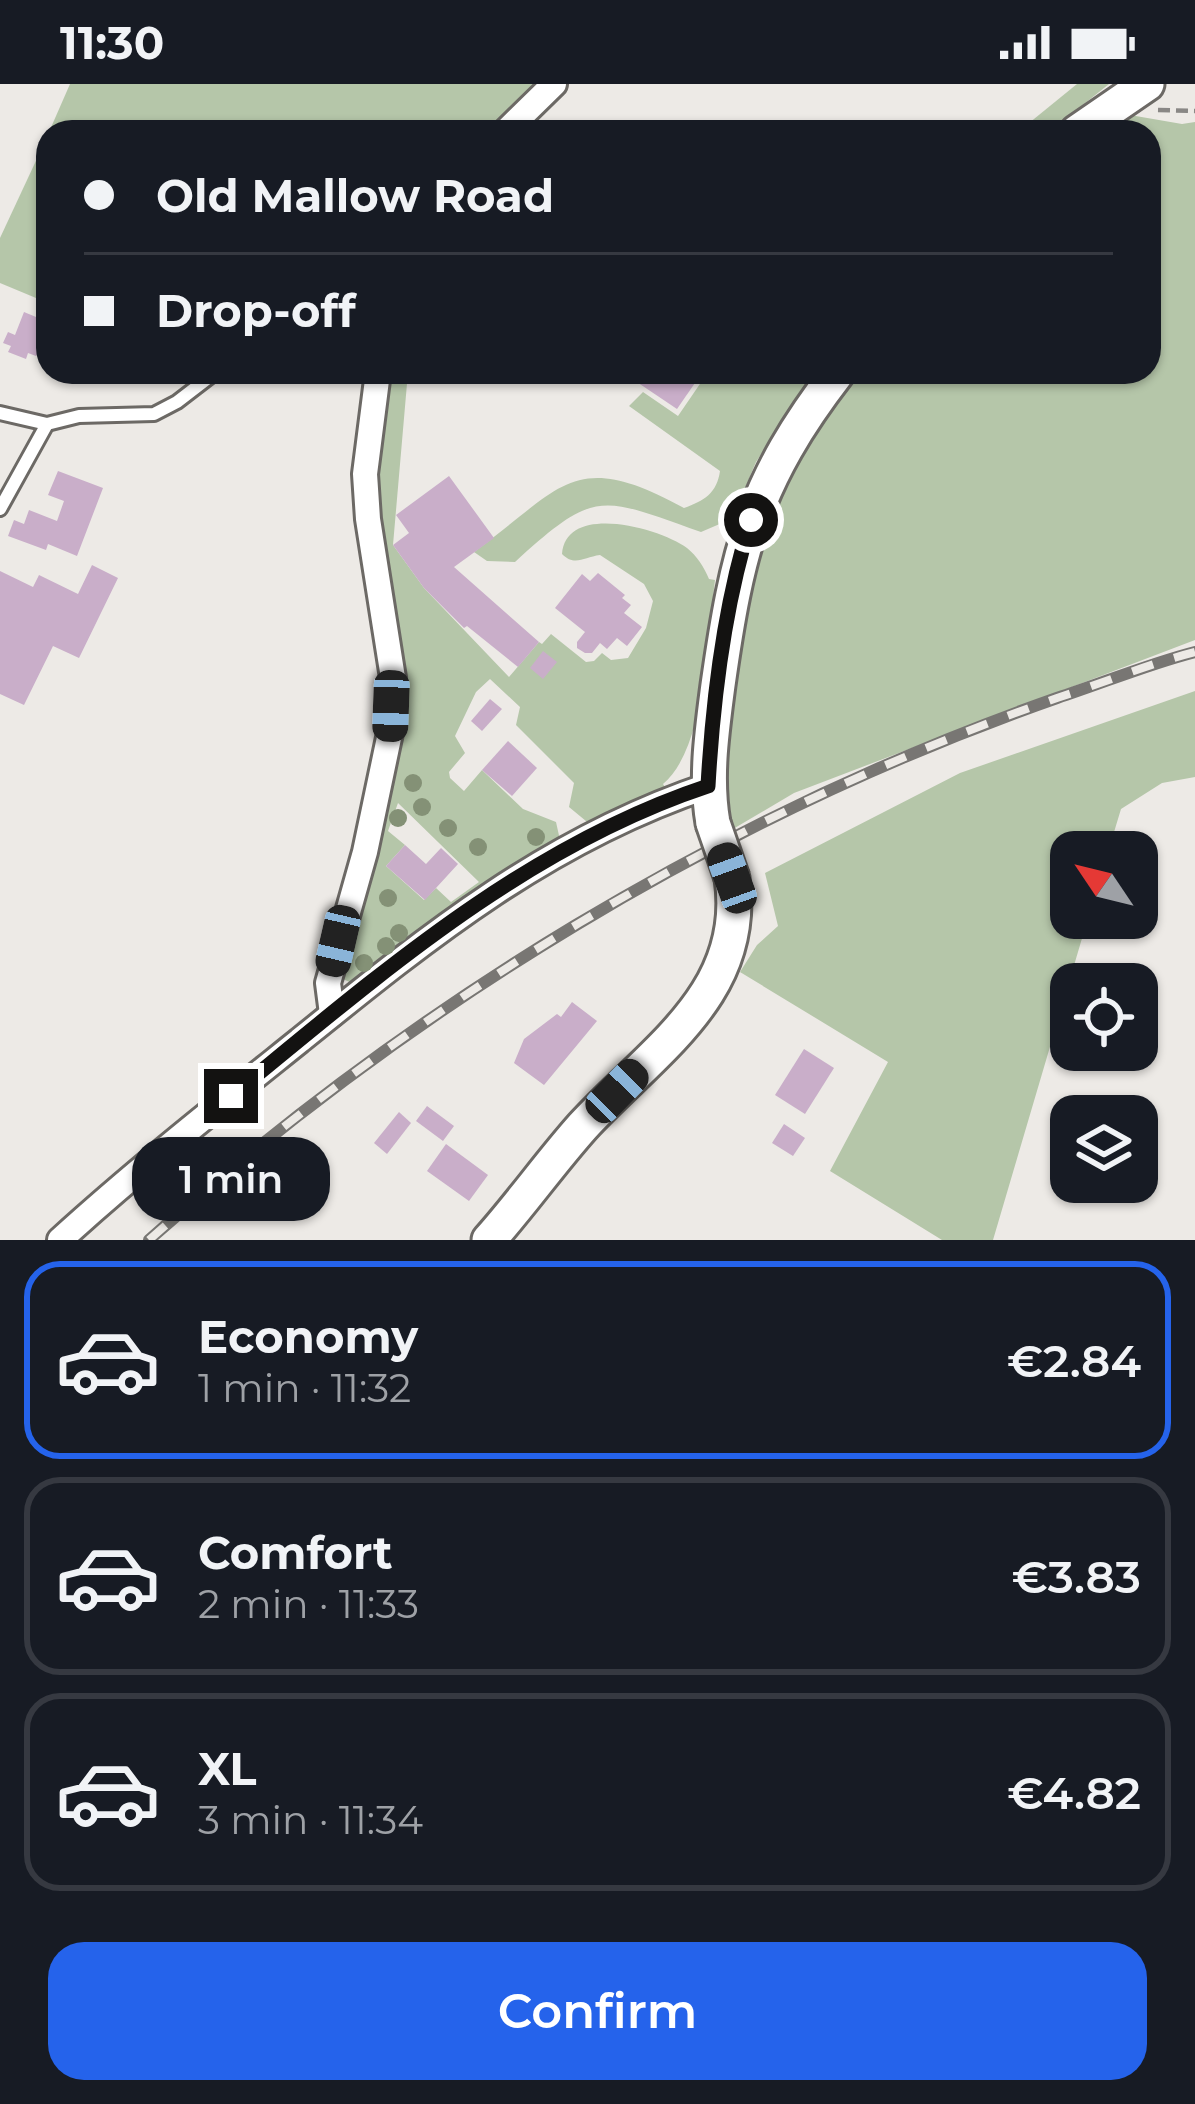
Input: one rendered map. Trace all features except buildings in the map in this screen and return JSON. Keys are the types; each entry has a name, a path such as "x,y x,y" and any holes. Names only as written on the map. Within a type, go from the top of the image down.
{"street":[{"path":"517,120 554,84"},
{"path":"1104,120 1154,98"},
{"path":"332,1014 328,983 365,852 390,734 393,678 365,473 376,384"},
{"path":"489,1240 578,1132 696,1011 732,944 732,878 713,823 708,786 729,609 751,520 771,471 830,384"},
{"path":"60,1240 130,1177 490,892 626,817 708,786"}],"lane":[{"path":"0,413 47,424 79,416 154,413 200,384"},
{"path":"0,509 47,424"}],"path":[{"path":"1154,98 1195,112"}],"green space":[{"path":"70,84 540,84 505,120 54,120"},
{"path":"1077,84 1109,84 1064,120 1033,120"},
{"path":"1130,115 1159,120 1120,120"},
{"path":"1161,120 1195,122 1195,640 794,793 733,829 723,798 720,757 730,660 764,520 800,444 842,384 1161,384"},
{"path":"36,161 36,298 0,283 0,238"},
{"path":"385,384 407,384 393,545 424,588 509,677 551,634 586,662 602,653 611,660 628,658 646,628 653,601 644,584 600,555 576,561 562,554 567,538 579,528 616,524 657,533 687,548 709,579 715,580 697,718 677,767 663,784 666,789 592,826 569,807 574,783 516,725 520,707 490,679 476,692 455,736 465,753 449,772 450,778 464,791 482,770 523,809 556,822 560,840 356,985 343,979 340,967 391,795 400,682 376,494","holes":["398,803 479,882 451,902 436,888 424,900 386,866 405,845 388,831"]},
{"path":"700,384 807,384 756,462 730,524 701,532 641,511 601,506 565,521 515,562 487,561 474,552 550,494 592,478 617,480 684,508 698,502 716,485 720,471 629,406 643,392 678,416"},
{"path":"1195,691 1195,777 1162,783 1121,809 1114,831 1050,831 1050,939 1082,939 1075,963 1050,963 1050,1047 993,1240 942,1240 830,1171 888,1062 740,972 757,945 778,926 765,873 960,773"}],"railway":[{"path":"149,1240 250,1154 464,996 692,859 933,745 1195,652"}],"route":[{"path":"231,1096 490,892 626,817 708,786 729,609 751,520"}]}
